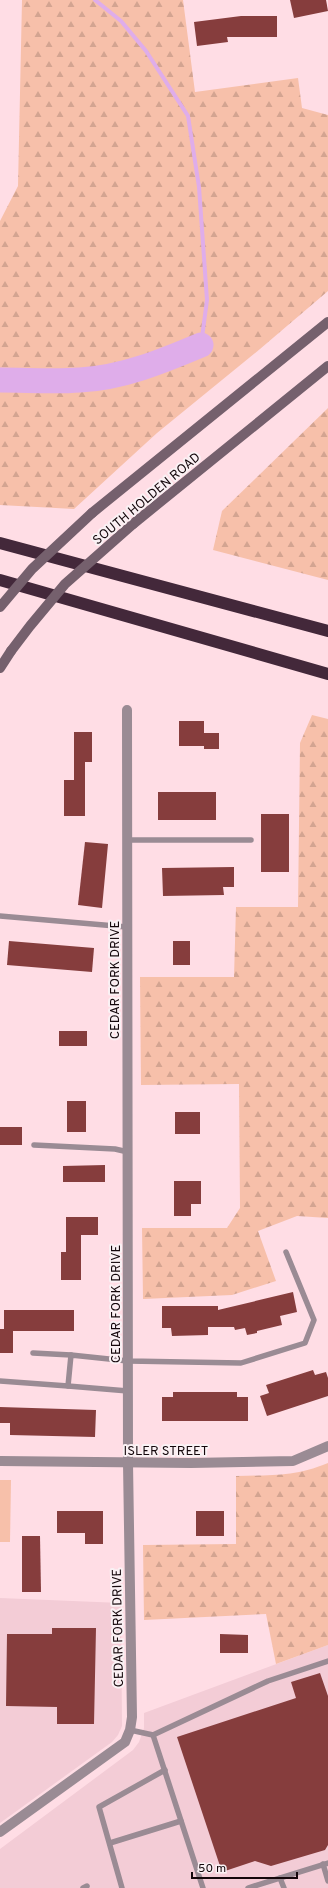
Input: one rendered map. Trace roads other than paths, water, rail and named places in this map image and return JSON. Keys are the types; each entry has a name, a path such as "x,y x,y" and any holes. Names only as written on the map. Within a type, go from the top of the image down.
{"highway":[{"path":"0,543 328,631"},
{"path":"0,580 328,674"}],"main road":[{"name":"SOUTH HOLDEN ROAD","path":"0,607 32,569 92,513 328,322"},
{"name":"SOUTH HOLDEN ROAD","path":"0,668 34,621 65,584 133,524 328,366"}],"street":[{"name":"CEDAR FORK DRIVE","path":"0,1832 125,1742 130,1730 132,1717 128,1463 127,710"},
{"name":"ISLER STREET","path":"0,1461 128,1463 293,1461 328,1446"}],"lane":[{"path":"127,840 250,840"},
{"path":"0,916 127,927"},
{"path":"34,1145 101,1148 128,1152"},
{"path":"33,1352 128,1361 241,1363 305,1342 314,1320 286,1252"},
{"path":"68,1386 71,1355"},
{"path":"0,1381 128,1391"},
{"path":"130,1730 154,1734 268,1681 328,1661"},
{"path":"154,1734 203,1888"},
{"path":"122,1888 99,1807 165,1770"},
{"path":"110,1844 181,1821"},
{"path":"248,1888 325,1864 328,1881"},
{"path":"280,1878 284,1888"}],"waterway":[{"path":"95,0 121,21 146,51 188,116 199,187 207,300 201,345"},
{"path":"0,380 70,381 96,379 142,368 201,345"}]}
